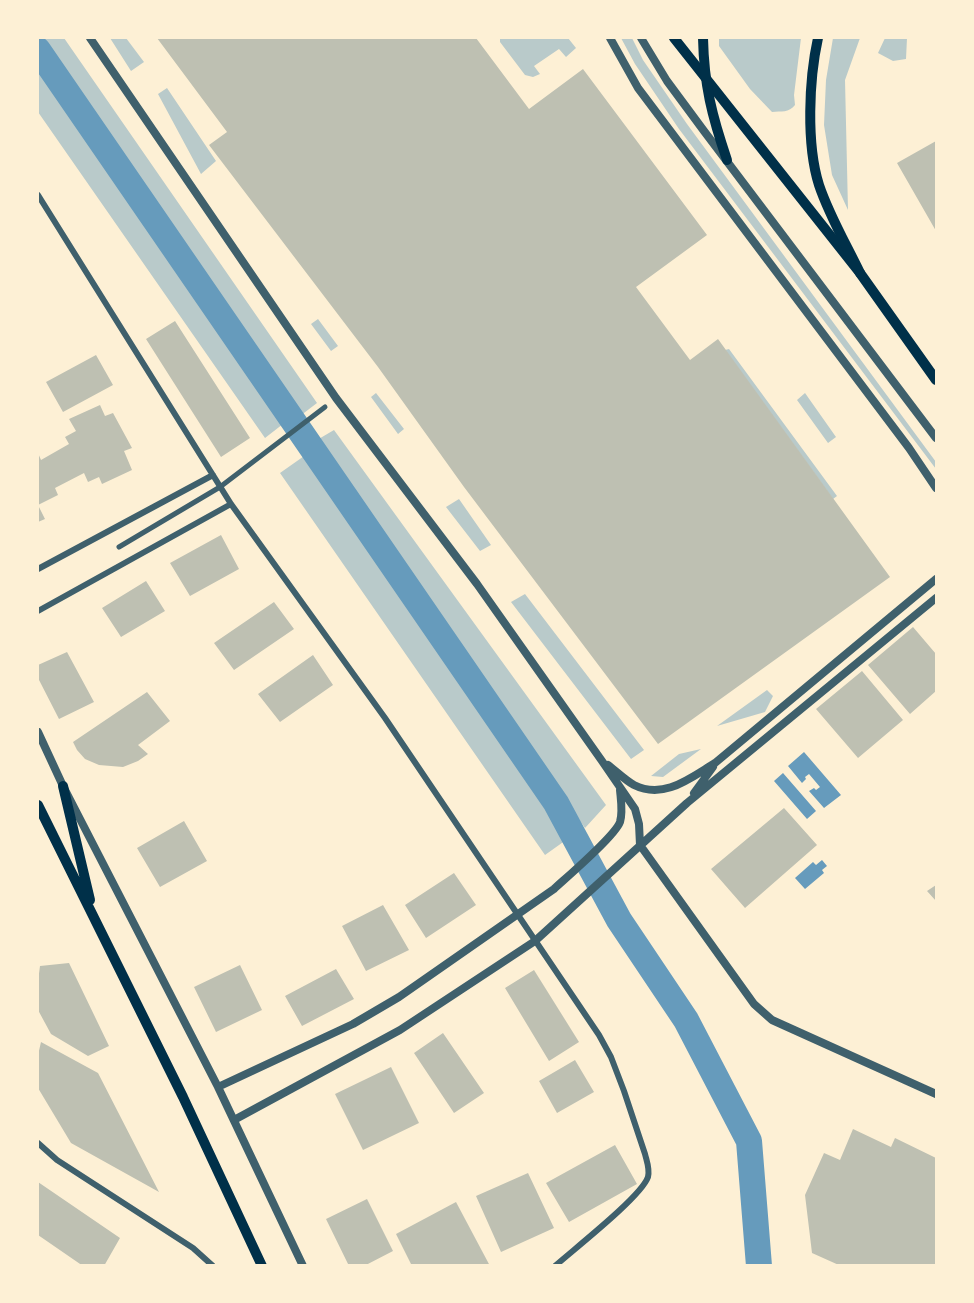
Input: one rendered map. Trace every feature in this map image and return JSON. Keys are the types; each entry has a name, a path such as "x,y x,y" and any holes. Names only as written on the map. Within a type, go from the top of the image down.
{"main road":[{"path":"674,38 860,273 936,380"},
{"path":"818,38 812,75 811,112 813,146 819,183 860,273"},
{"path":"703,39 706,91 727,160"},
{"path":"63,786 94,919"},
{"path":"38,805 183,1097 262,1266"}],"street":[{"path":"90,38 336,398 477,584 620,786 635,809 639,824 640,845 754,1004 772,1020 936,1094"},
{"path":"610,38 638,88 909,448 936,488"},
{"path":"641,38 667,81 936,438"},
{"path":"38,195 231,504 385,718 599,1035 611,1057 649,1168 648,1178 631,1200 555,1266"},
{"path":"119,547 220,487 324,407"},
{"path":"38,569 213,476"},
{"path":"38,611 231,504"},
{"path":"602,761 633,784 651,791 664,790 715,763 936,579"},
{"path":"234,1120 400,1030 535,941 687,803 936,598"},
{"path":"827,688 829,681 843,669 853,647"},
{"path":"38,732 63,786 218,1087 303,1266"},
{"path":"687,803 715,763"},
{"path":"218,1087 353,1024 399,997 554,889 619,826 622,812 620,786"},
{"path":"38,1143 57,1161 193,1248 213,1266"}],"shaded area":[{"path":"40,38 64,38 317,403 300,416"},
{"path":"110,38 126,38 144,62 131,71"},
{"path":"500,38 568,38 576,48 566,57 559,49 534,66 540,74 533,77 525,75 500,42"},
{"path":"621,38 632,38 643,60 687,124 936,462 936,469 679,129 635,64"},
{"path":"719,38 801,38 793,108 772,112 750,89 719,46"},
{"path":"833,38 860,38 845,80 848,210 832,175 824,125 826,80"},
{"path":"885,38 907,38 906,59 893,61 878,53"},
{"path":"38,65 283,424 265,438 38,112"},
{"path":"167,88 216,161 201,174 158,94"},
{"path":"318,319 338,346 331,351 311,324"},
{"path":"729,349 837,496 833,499 725,350"},
{"path":"376,393 404,429 398,434 371,397"},
{"path":"805,393 836,437 828,443 797,400"},
{"path":"334,430 606,805 585,828 317,440"},
{"path":"307,454 566,840 545,855 280,473"},
{"path":"459,499 491,545 480,551 446,507"},
{"path":"525,594 644,750 631,759 511,602"},
{"path":"767,690 773,696 765,712 717,726"},
{"path":"701,749 663,777 651,776 679,754"}],"water":[{"path":"804,752 841,795 824,808 809,791 820,787 809,774 802,783 788,766"},
{"path":"783,773 816,811 807,819 774,781"},
{"path":"822,860 827,866 822,870 824,873 805,889 795,878 813,862 816,865"}],"building":[{"path":"157,38 476,38 529,109 583,69 707,235 636,287 690,360 718,339 890,577 658,744 464,487 378,367 209,145 227,132"},
{"path":"936,141 936,231 897,163"},
{"path":"175,321 250,438 221,457 146,339"},
{"path":"96,355 113,385 63,412 46,382"},
{"path":"100,405 105,416 113,413 132,448 124,451 132,470 102,484 99,477 88,482 84,473 55,488 58,495 38,505 38,453 41,460 69,444 65,437 76,431 69,419"},
{"path":"38,505 45,519 38,522"},
{"path":"221,535 239,569 190,596 170,563"},
{"path":"146,581 165,611 121,637 102,608"},
{"path":"274,602 294,629 234,670 214,643"},
{"path":"913,627 936,654 936,691 910,714 868,665"},
{"path":"67,652 94,702 59,719 38,678 38,665"},
{"path":"313,655 333,685 280,722 258,694"},
{"path":"862,671 903,720 858,758 816,709"},
{"path":"147,692 170,721 138,745 148,754 123,767 99,765 85,759 73,742"},
{"path":"784,808 817,845 745,908 711,869"},
{"path":"184,821 207,861 160,887 137,848"},
{"path":"454,873 476,905 426,938 405,905"},
{"path":"936,885 936,901 927,891"},
{"path":"383,905 409,950 366,971 342,926"},
{"path":"69,963 109,1046 88,1056 51,1034 38,1010 40,966"},
{"path":"240,965 262,1010 216,1032 194,987"},
{"path":"336,969 354,999 302,1026 285,996"},
{"path":"534,970 579,1042 549,1061 505,988"},
{"path":"443,1033 484,1093 454,1113 414,1053"},
{"path":"41,1042 98,1073 159,1192 71,1143 38,1088 38,1055"},
{"path":"575,1060 594,1092 557,1113 539,1081"},
{"path":"391,1067 419,1123 363,1150 335,1094"},
{"path":"853,1129 891,1147 895,1138 936,1158 936,1266 841,1266 812,1253 805,1195 824,1153 840,1160"},
{"path":"615,1145 637,1184 569,1222 546,1183"},
{"path":"528,1173 554,1228 501,1252 476,1196"},
{"path":"38,1182 120,1238 104,1266 83,1266 38,1235"},
{"path":"367,1199 393,1251 364,1266 349,1266 326,1219"},
{"path":"456,1202 490,1266 412,1266 396,1234"}],"waterway":[{"path":"38,50 556,803 619,920 686,1020 749,1141 759,1266"}]}
